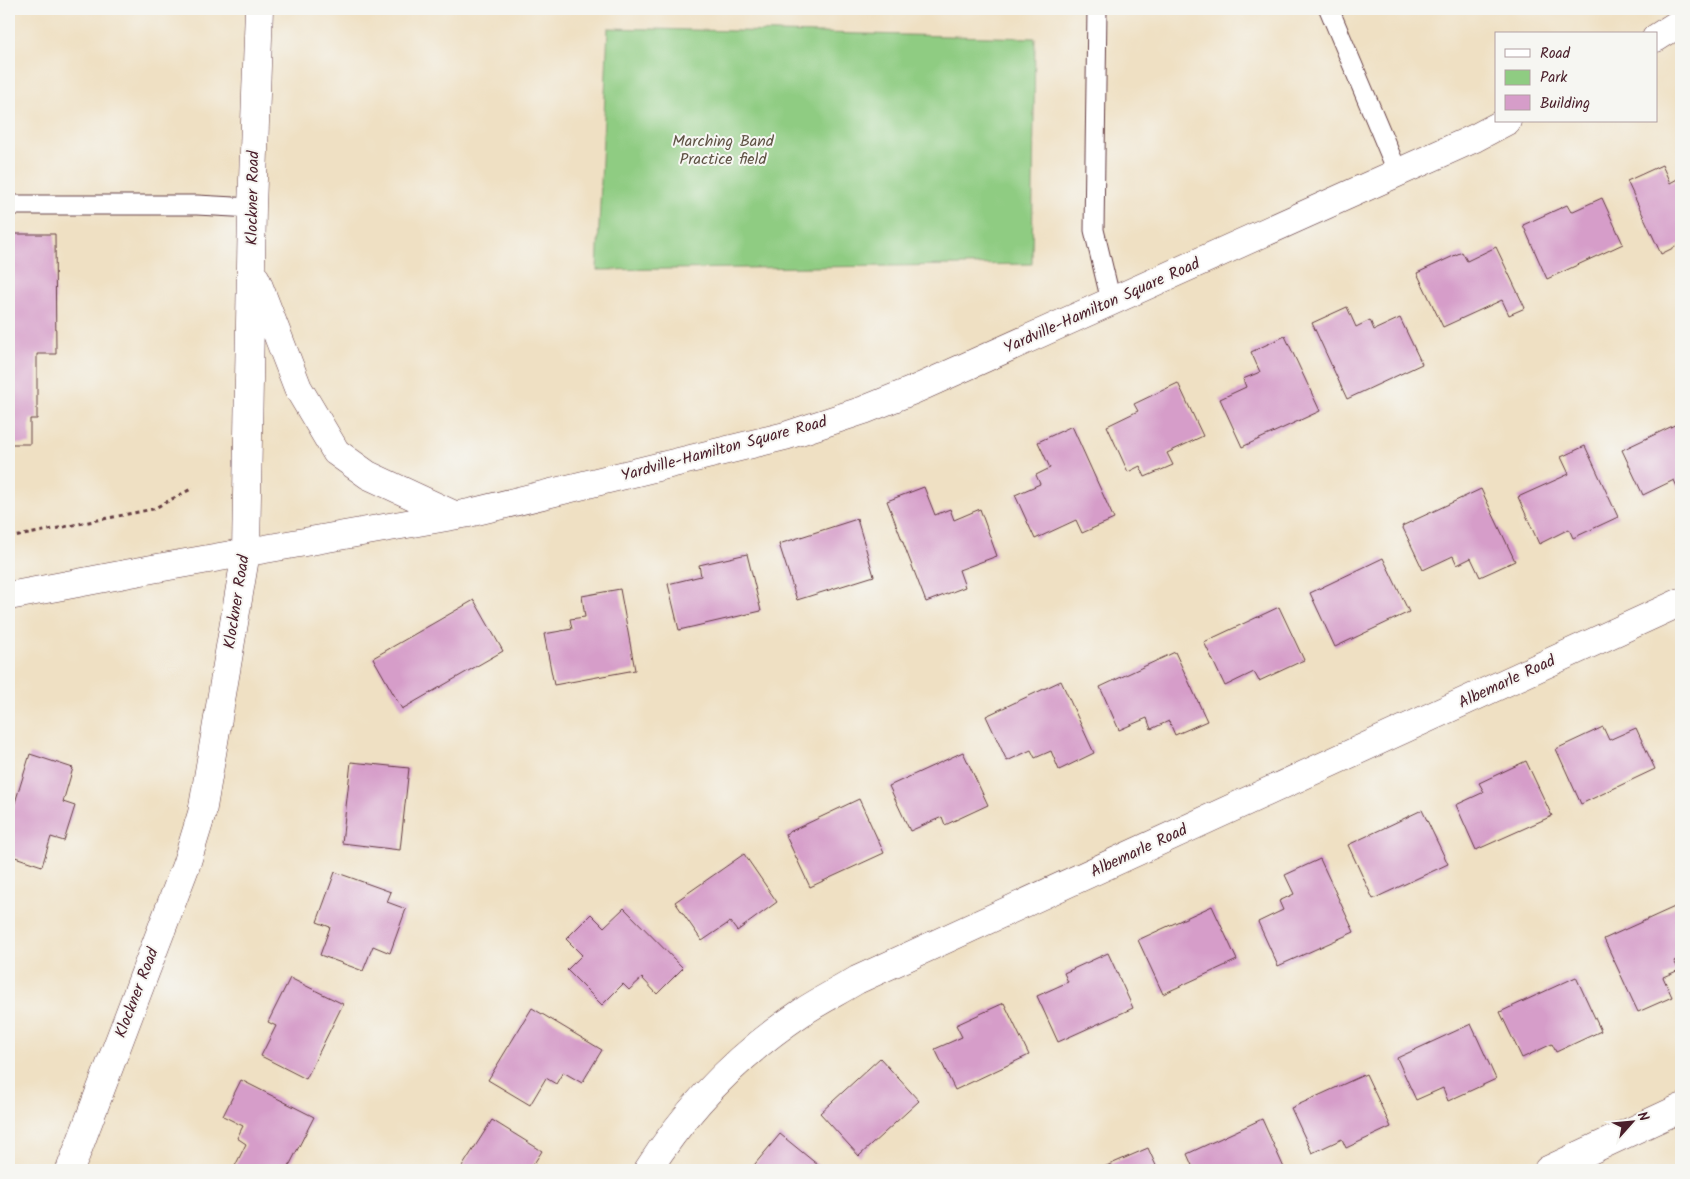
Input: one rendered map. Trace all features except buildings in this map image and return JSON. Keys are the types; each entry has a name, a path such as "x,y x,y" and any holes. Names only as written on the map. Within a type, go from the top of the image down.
{"street":[{"name":"Klockner Road","path":"70,1170 186,865 202,813 246,552 252,208 259,9"},
{"path":"1658,37 1681,22"},
{"name":"Yardville-Hamilton Square Road","path":"9,596 454,515 794,434 864,410 908,392 1398,173 1505,122"},
{"path":"251,266 298,388 336,452 368,475 454,515"},
{"name":"Albemarle Road","path":"648,1170 660,1151 705,1094 751,1050 802,1012 857,980 1681,602"},
{"path":"1548,1170 1681,1108"}],"lane":[{"path":"1097,9 1094,230 1111,301"},
{"path":"1329,9 1398,173"},
{"path":"9,205 197,205 252,208"}],"path":[{"path":"9,538 153,509 193,488"}],"green space":[{"name":"Marching Band Practice field","path":"608,28 1035,38 1032,264 597,270"}]}
